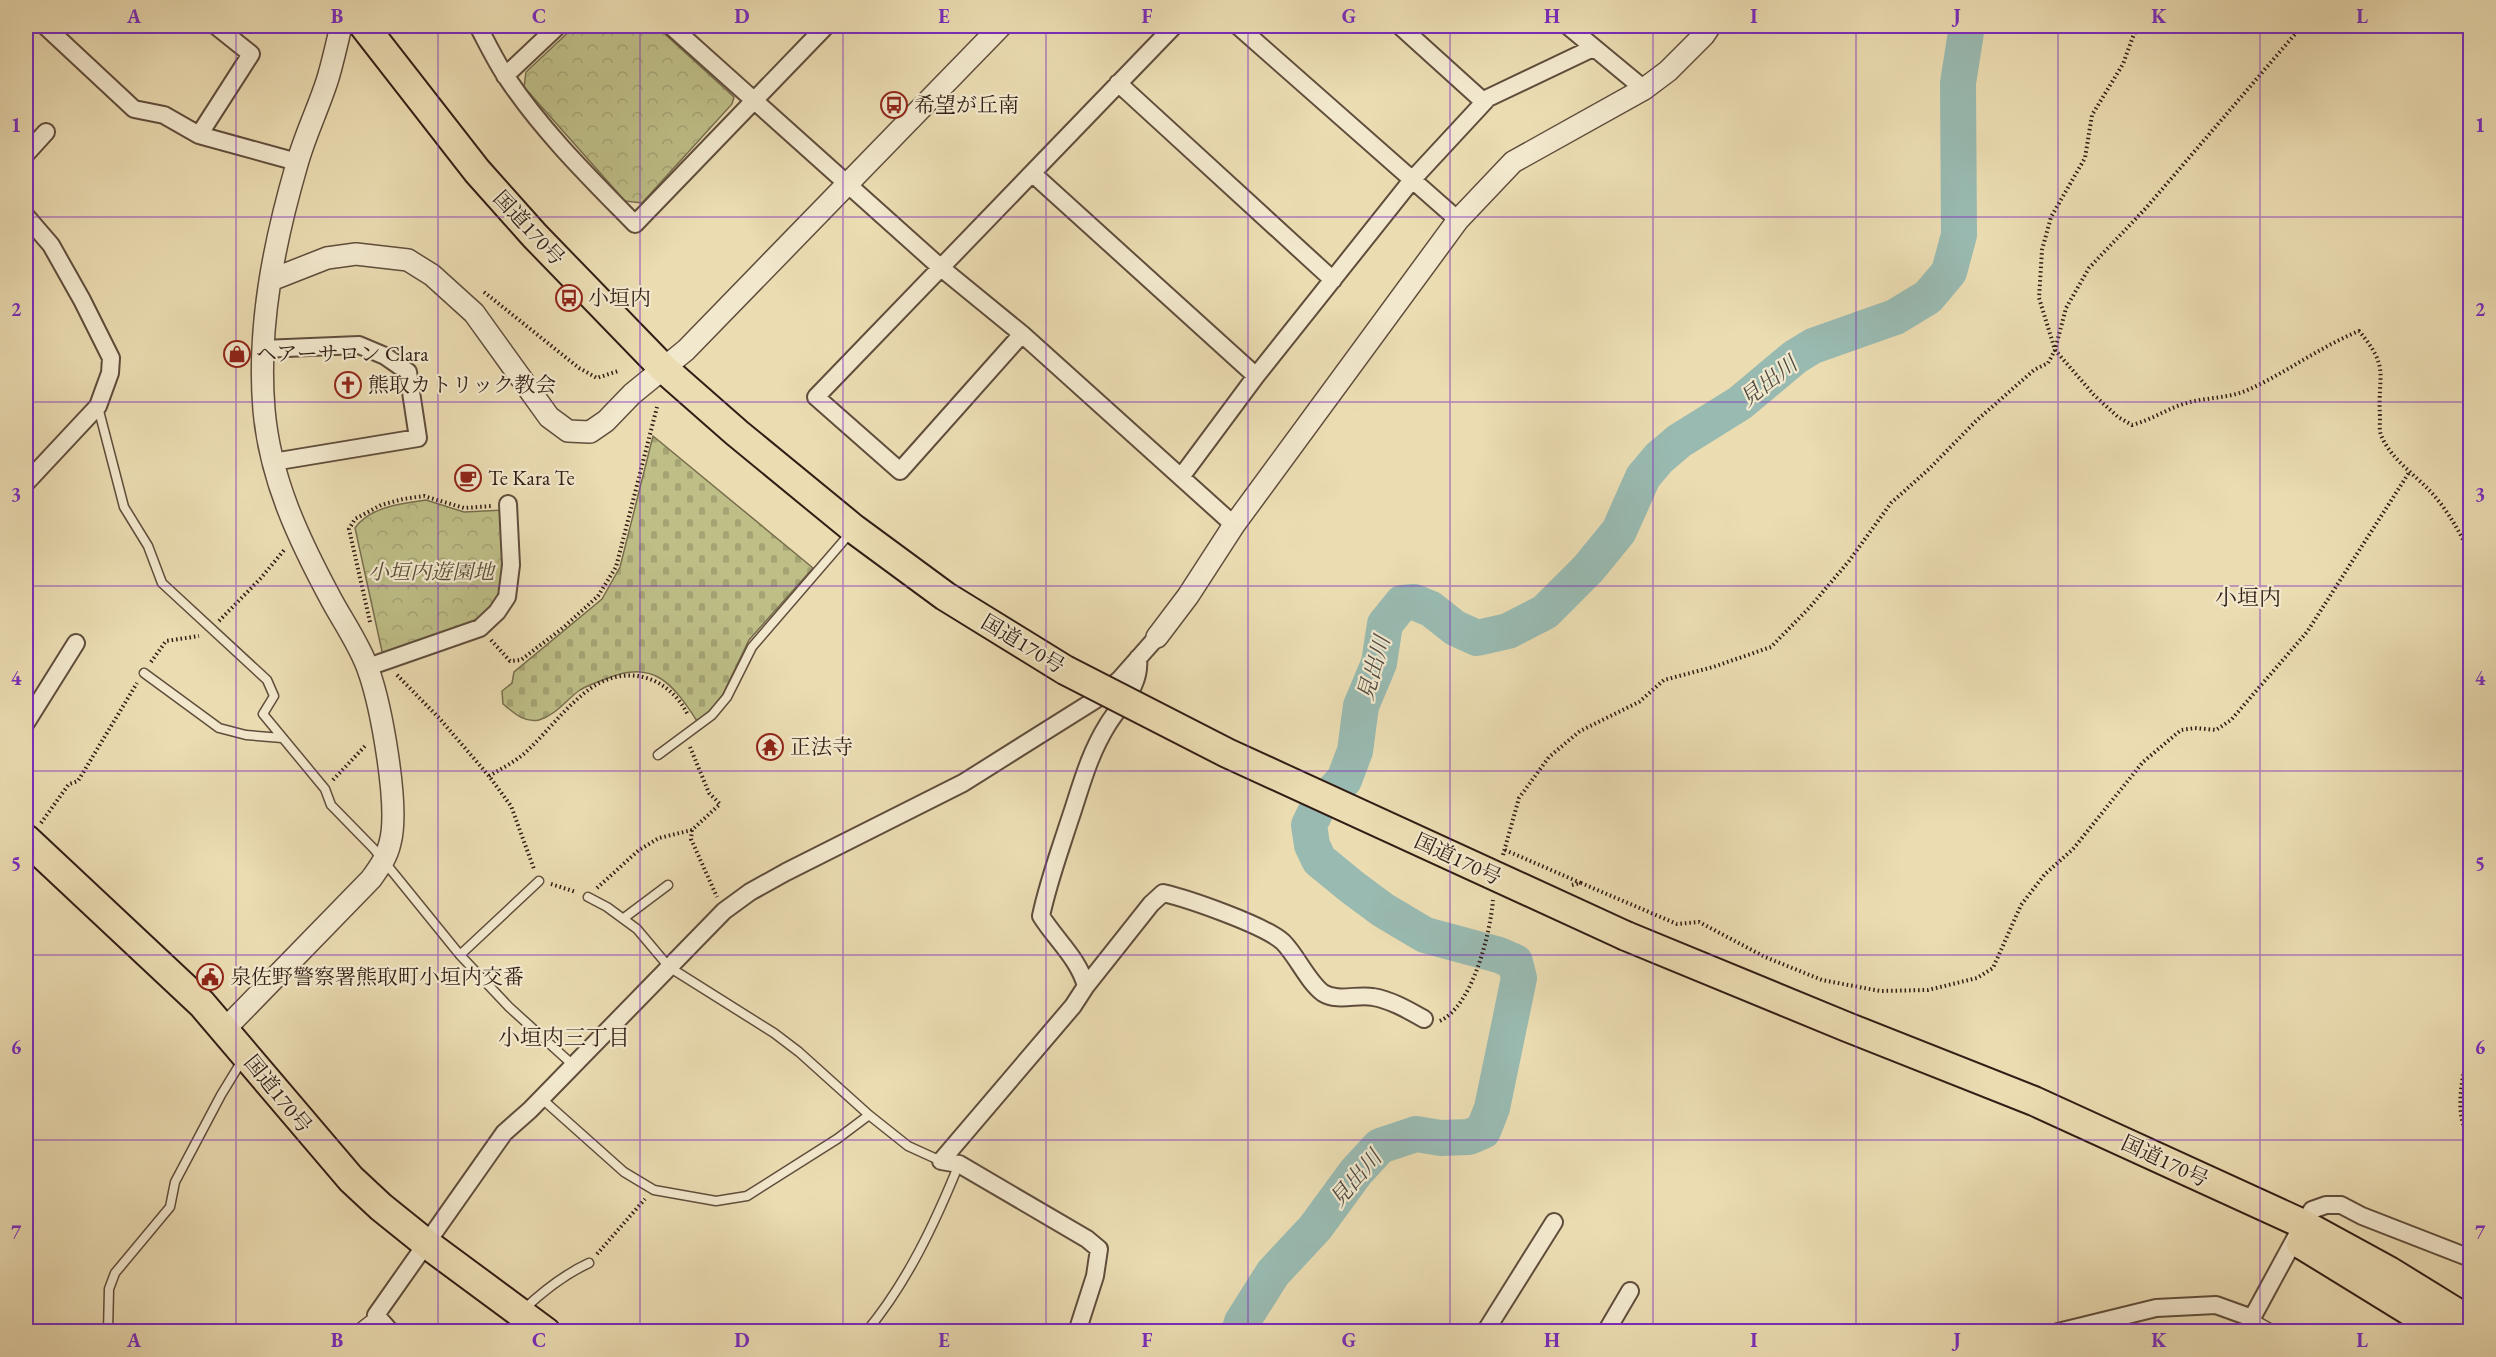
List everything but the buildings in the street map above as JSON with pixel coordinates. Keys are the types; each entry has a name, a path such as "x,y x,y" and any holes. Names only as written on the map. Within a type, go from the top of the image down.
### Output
{"highway":[{"name":"国道170号","path":"364,26 484,180 663,368 737,433 854,529 945,596 1065,670 1227,753 1626,936 2034,1101 2298,1232 2389,1271 2470,1321"},
{"name":"国道170号","path":"26,839 202,1004 351,1179 427,1244 546,1332"},
{"name":"国道170号","path":"2298,1232 2444,1332"}],"street":[{"path":"45,26 134,109 164,114 199,135 297,162"},
{"path":"199,135 251,54 216,26"},
{"path":"225,1029 371,879 383,861 391,842 393,812 375,665 297,534 279,487 264,411 262,349 264,315 282,223 297,162 328,79 341,26"},
{"path":"478,26 505,76 570,157 635,224 826,26"},
{"path":"505,76 558,26"},
{"path":"671,26 940,267 1022,334 1234,525"},
{"path":"271,280 327,258 356,254 382,255 408,260 432,275 474,313 549,417 568,431 590,432 606,421 663,368 686,350 1001,26"},
{"path":"1022,334 900,471 816,397 1174,26"},
{"path":"1238,26 1458,220"},
{"path":"1400,26 1484,102"},
{"path":"1568,26 1644,89"},
{"path":"391,1332 376,1316 504,1133 724,911 750,892 786,872 963,783 1095,700 1119,680 1157,637 1188,596 1234,525 1458,220 1513,162 1644,89 1668,71 1710,26"},
{"path":"1181,477 1256,376 1412,180 1484,102 1488,98 1593,48"},
{"path":"1118,83 1333,280"},
{"path":"26,154 46,132"},
{"path":"1032,173 1256,376"},
{"path":"26,216 51,245 111,358 110,374 98,406 26,483"},
{"path":"262,349 359,345 385,356 408,372 418,438 273,462"},
{"path":"375,665 480,628 507,597 511,565 508,504"},
{"path":"26,723 76,643"},
{"path":"1086,986 1076,962 1041,916 1055,862 1090,754 1118,708 1135,686 1139,670 1138,658"},
{"path":"941,1161 1059,1023 1151,904 1163,893 1196,903 1272,934 1283,943 1324,993 1340,997 1372,997 1402,1007 1424,1019"},
{"path":"941,1161 959,1164 1087,1239 1099,1249 1095,1276 1077,1332"},
{"path":"2058,1332 2156,1308 2216,1305 2252,1318 2312,1210 2326,1205 2341,1205 2362,1216 2470,1258"},
{"path":"1485,1332 1554,1222"},
{"path":"1606,1332 1630,1291"}],"lane":[{"path":"98,406 124,507 148,546 162,583 267,680 274,696 263,714 322,786 331,805 383,861 460,955 509,1007 573,1065"},
{"path":"658,755 712,715 727,697 752,647 854,529"},
{"path":"144,673 219,728 246,735 282,738"},
{"path":"460,955 539,881"},
{"path":"624,918 668,885"},
{"path":"588,897 624,918 637,929 669,967 774,1033 799,1052 869,1115 908,1146 941,1161"},
{"path":"108,1332 109,1289 115,1273 170,1207 176,1182 221,1095 246,1054"},
{"path":"541,1098 624,1172 654,1190 716,1201 747,1196 837,1139 869,1115"},
{"path":"866,1332 887,1307 912,1264 941,1207 959,1164"},
{"path":"519,1313 546,1288 572,1270 589,1263"},
{"path":"354,1332 376,1316"},
{"path":"2252,1318 2277,1332"}],"path":[{"path":"2142,26 2134,34 2123,64 2092,114 2085,158 2051,217 2042,250 2039,298 2055,350 2094,395 2118,417 2132,425 2150,421 2182,405 2233,395 2250,389 2332,342 2359,331 2376,353 2382,372 2379,406 2381,435 2394,455 2432,492 2454,523 2470,553"},
{"path":"1502,860 1519,798 1549,757 1580,731 1639,702 1664,680 1713,667 1771,647 1850,561 1891,503 1930,468 1984,413 2034,370 2048,363 2055,350 2066,308 2089,268 2146,208 2302,26"},
{"path":"481,290 579,368 597,378 618,371"},
{"path":"480,628 510,661 521,660 548,640 598,596 616,567 657,407"},
{"path":"1504,850 1677,924 1699,922 1765,957 1822,980 1880,991 1928,990 1977,978 1993,968 2021,905 2045,874 2073,849 2143,762 2181,730 2195,728 2216,730 2231,720 2307,632 2410,471"},
{"path":"370,626 349,530 355,519 381,505 424,496 464,508 508,504"},
{"path":"375,665 434,712 489,776 511,806 539,881 588,897 612,872 639,850 659,838 692,830 720,804 709,793 686,733"},
{"path":"489,776 526,753 593,687 617,677 641,676 657,680 674,694 694,728"},
{"path":"322,786 331,781 383,728"},
{"path":"692,830 691,839 724,911"},
{"path":"1562,886 1581,883"},
{"path":"1424,1019 1436,1024 1448,1018 1459,1006 1480,963 1494,897"},
{"path":"1493,905 1503,902"},
{"path":"2470,1040 2460,1098 2463,1128 2470,1139"},
{"path":"589,1263 654,1190"},
{"path":"26,1311 36,1332"}],"green space":[{"path":"575,26 656,26 734,97 732,104 642,203 625,201 524,87 526,72"},
{"path":"653,436 813,568 749,640 722,696 706,715 697,721 670,686 649,673 637,672 622,673 580,690 545,718 534,721 524,719 503,704 502,691 512,683 514,672 602,599 620,567"},
{"name":"小垣内遊園地","path":"426,500 464,512 504,510 506,572 501,599 480,622 383,656 355,528 369,515 387,507"}],"waterway":[{"name":"見出川","path":"1239,1332 1242,1322 1273,1273 1315,1228 1356,1172 1380,1146 1416,1134 1441,1138 1469,1137 1483,1131 1492,1108 1519,978 1515,962 1499,955 1425,935 1383,910 1319,860 1312,845 1309,825 1318,807 1344,780 1355,751 1361,706 1379,663 1385,624 1402,603 1414,602 1431,609 1455,628 1477,638 1508,631 1545,612 1588,569 1619,531 1643,477 1659,458 1679,441 1740,403 1795,357 1813,346 1895,317 1928,297 1949,272 1959,235 1958,83 1967,26"}],"place":[{"name":"希望が丘南","path":"894,105"},
{"name":"小垣内","path":"569,298"},
{"name":"ヘアーサロン Clara","path":"237,354"},
{"name":"熊取カトリック教会","path":"348,385"},
{"name":"Te Kara Te","path":"468,478"},
{"name":"正法寺","path":"770,747"},
{"name":"泉佐野警察署熊取町小垣内交番","path":"210,977"}],"district":[{"name":"小垣内","path":"2248,597"},
{"name":"小垣内三丁目","path":"564,1037"}]}
